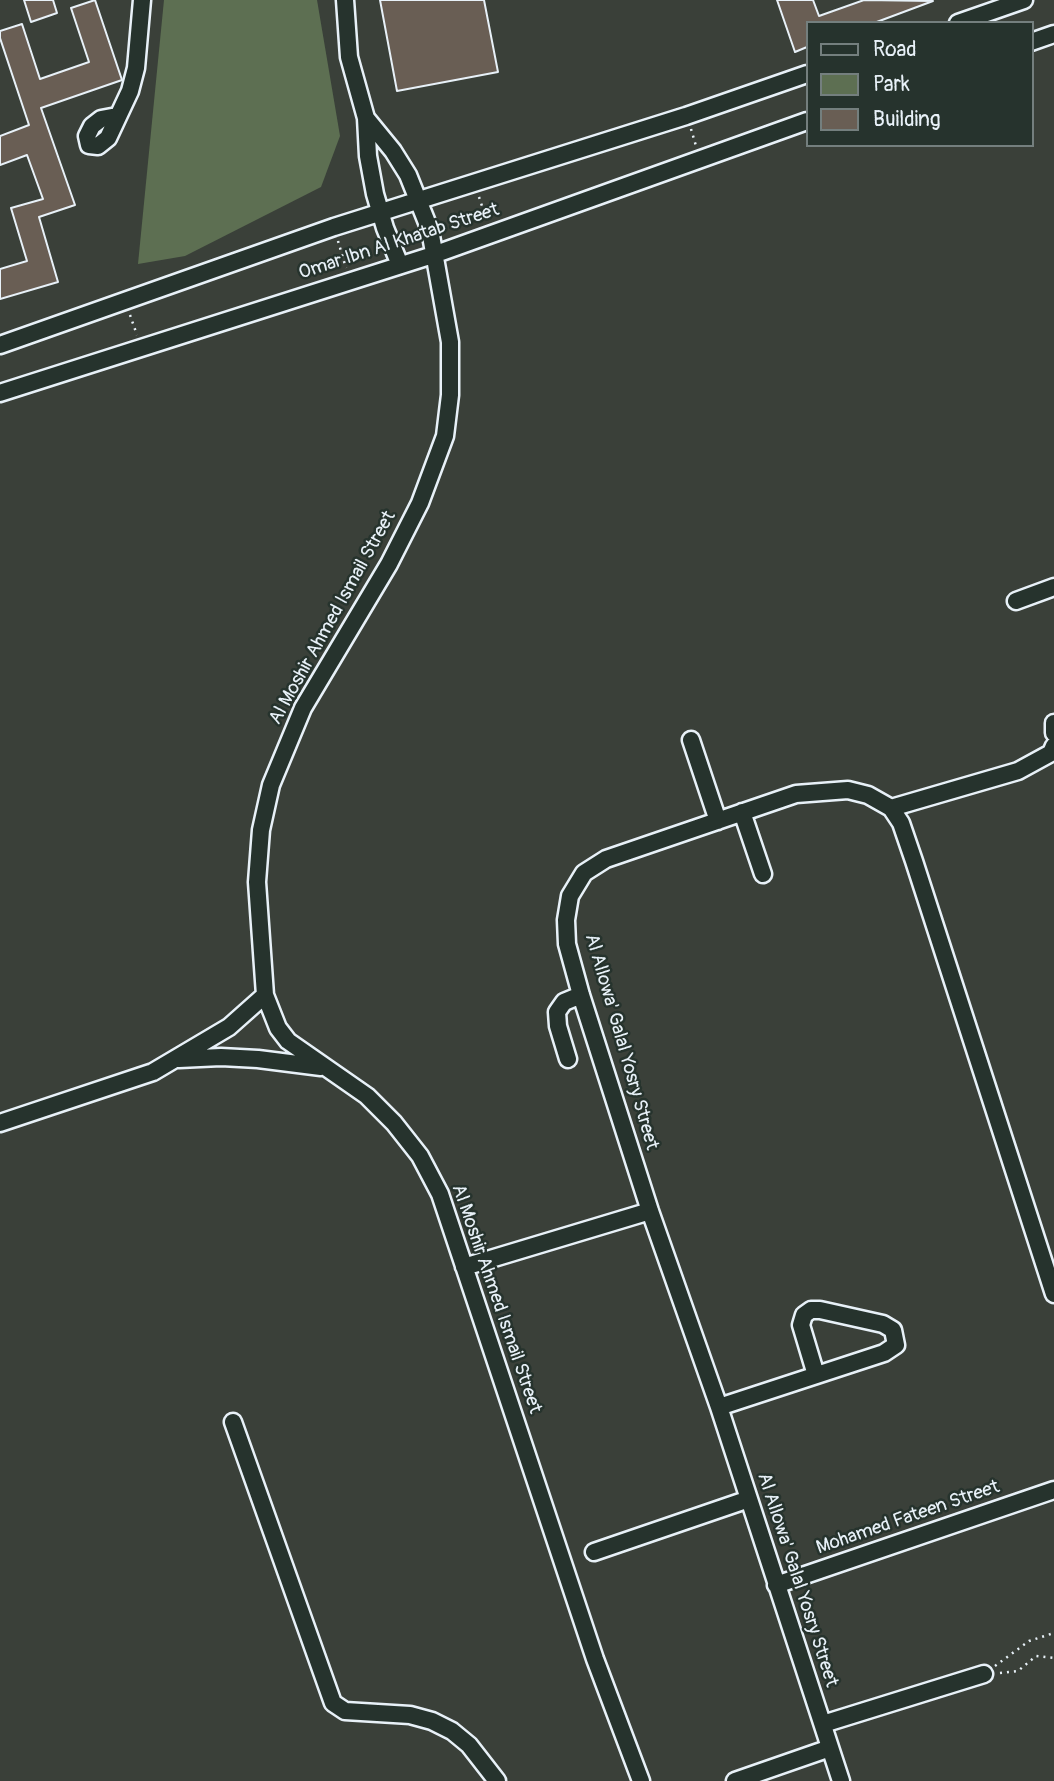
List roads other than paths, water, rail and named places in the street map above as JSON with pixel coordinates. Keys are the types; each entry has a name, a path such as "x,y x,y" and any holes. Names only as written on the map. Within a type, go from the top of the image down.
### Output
{"street":[{"path":"117,117 133,79 142,0"},
{"path":"345,0 349,57 366,118 371,175 380,212 400,265"},
{"path":"964,21 1024,0"},
{"path":"1033,41 1054,34"},
{"name":"Omar Ibn Al Khatab Street","path":"0,345 334,227 806,75"},
{"name":"Al Moshir Ahmed Ismail Street","path":"366,118 393,151 420,200 436,254 450,342 450,395 445,436 420,503 389,564 303,708 271,785 261,830 257,882 265,995 278,1028 288,1041 368,1096 420,1156 440,1194 595,1659 641,1781"},
{"name":"Omar Ibn Al Khatab Street","path":"0,394 436,254 806,121"},
{"path":"1016,601 1054,587"},
{"path":"1054,723 1054,733"},
{"path":"691,740 718,821"},
{"path":"1054,746 1051,753 1018,771 891,808 901,823 914,860 1054,1294"},
{"name":"Al Allowa' Galal Yosry Street","path":"841,1781 719,1407 650,1211 581,995 567,944 566,920 570,896 584,873 606,859 742,812 796,794 848,790 868,795 891,808"},
{"path":"742,812 763,874"},
{"path":"0,1123 139,1077 177,1059 229,1027 265,995"},
{"path":"568,1059 558,1026 557,1012 564,1002 581,995"},
{"path":"177,1059 258,1059 323,1067"},
{"path":"464,1267 650,1211"},
{"path":"719,1407 884,1353 896,1345 893,1330 883,1324 811,1310 804,1315 801,1325 816,1375"},
{"path":"233,1422 333,1703 345,1711 410,1715 432,1721 452,1731 469,1745 497,1781"},
{"name":"Mohamed Fateen Street","path":"776,1586 1054,1490"},
{"path":"594,1552 749,1499"},
{"path":"822,1724 984,1674"},
{"path":"735,1781 830,1748"}]}
